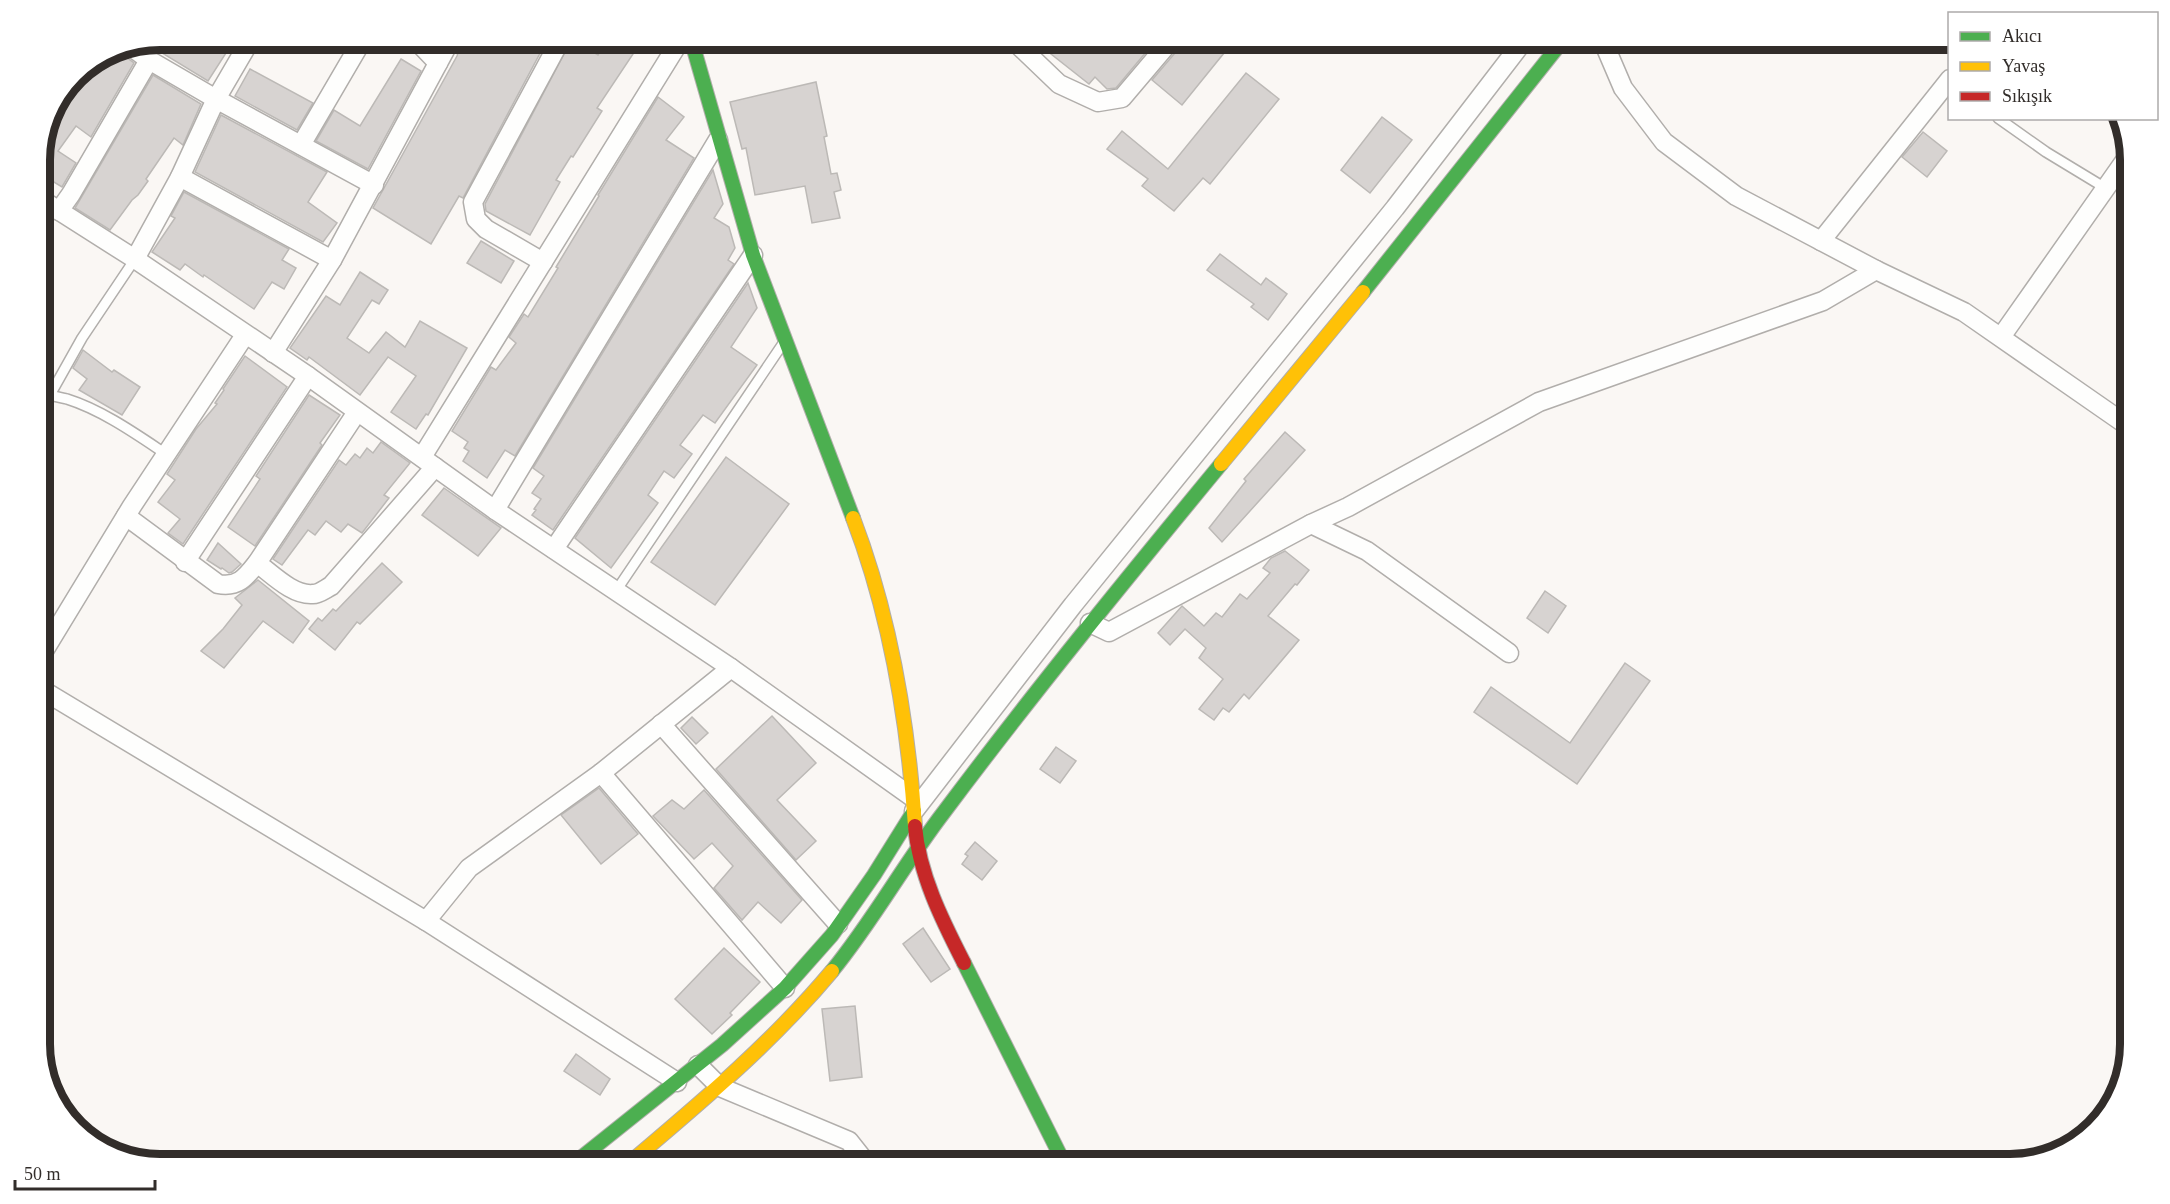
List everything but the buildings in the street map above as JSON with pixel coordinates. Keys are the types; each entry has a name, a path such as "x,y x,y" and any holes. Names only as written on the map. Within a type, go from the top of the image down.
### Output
{"street":[{"path":"135,259 180,177 216,99 245,50"},
{"path":"301,144 357,50"},
{"path":"426,50 438,63"},
{"path":"273,353 332,260 445,50"},
{"path":"543,262 486,229 476,219 473,202 555,50"},
{"path":"257,563 302,593 317,594 339,578 428,462 543,262 674,50"},
{"path":"694,50 753,255 865,550 890,641 911,766 916,847 945,925 1060,1154"},
{"path":"1023,50 1059,84 1098,102 1122,98 1163,50"},
{"path":"586,1154 698,1065 785,988 832,935 874,875 913,804 1395,208 1517,50"},
{"path":"648,1154 720,1087 806,1002 828,976 857,940 916,847 1090,623 1420,222 1555,50"},
{"path":"1607,50 1623,88 1664,142 1736,195 1876,270 1964,312 2120,420"},
{"path":"138,52 216,99 374,185"},
{"path":"59,212 149,60"},
{"path":"1821,241 1948,83"},
{"path":"495,510 718,140"},
{"path":"2001,337 2120,169"},
{"path":"180,177 332,260"},
{"path":"50,206 135,259 308,376 495,510 731,668 913,804"},
{"path":"554,549 753,255"},
{"path":"1090,623 1109,632 1311,524 1348,507 1539,402 1823,301 1876,270"},
{"path":"50,641 126,516 245,334"},
{"path":"185,562 308,376"},
{"path":"126,516 185,562 218,584 225,586 239,583 257,563 357,412"},
{"path":"1311,524 1367,551 1509,653"},
{"path":"426,921 469,868 601,773 731,668"},
{"path":"50,695 426,921 677,1082"},
{"path":"661,724 838,924"},
{"path":"601,773 785,988"},
{"path":"698,1065 720,1087 849,1141 859,1154"}],"lane":[{"path":"2001,120 2046,152 2107,189"},
{"path":"135,259 82,338 50,395 68,400 111,420 166,454"},
{"path":"616,591 785,341"}],"traffic: fast":[{"path":"694,50 753,255 853,518"},
{"path":"1363,292 1555,50"},
{"path":"832,971 929,832 978,768 1081,636 1221,464"},
{"path":"586,1154 722,1045 785,988 832,935 874,875 914,811"},
{"path":"964,963 1060,1154"}],"traffic: slow":[{"path":"1221,464 1363,292"},
{"path":"853,518 877,592 895,669 908,748 915,826"},
{"path":"640,1154 759,1048 809,998 832,971"}],"traffic: jam":[{"path":"915,826 926,879 964,963"}]}
